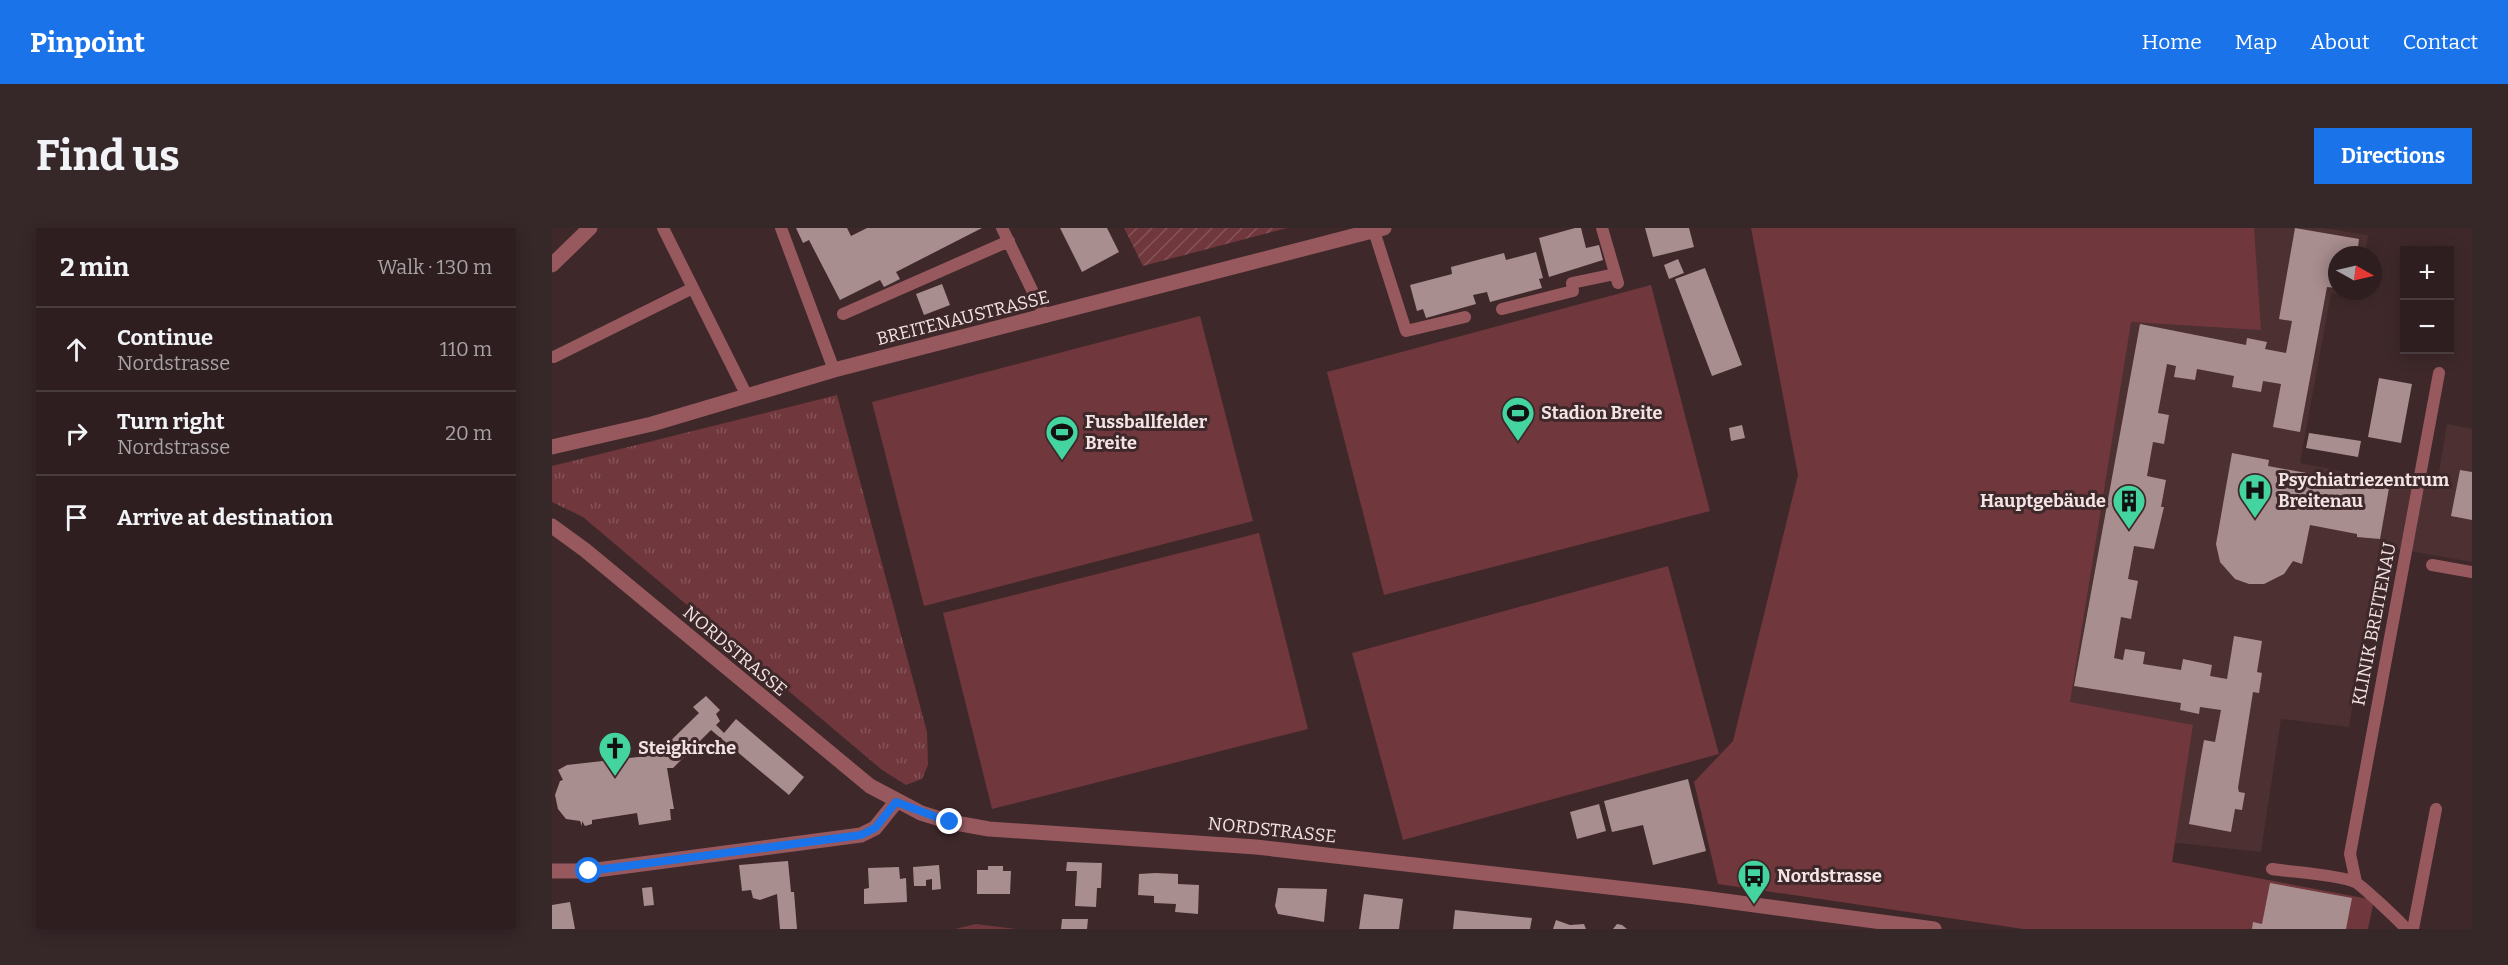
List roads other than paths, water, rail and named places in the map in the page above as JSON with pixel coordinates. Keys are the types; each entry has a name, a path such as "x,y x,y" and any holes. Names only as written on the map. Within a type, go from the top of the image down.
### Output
{"street":[{"path":"552,265 590,228"},
{"name":"BREITENAUSTRASSE","path":"552,447 652,424 834,370 1379,229"},
{"name":"NORDSTRASSE","path":"552,526 585,550 808,738 870,786 896,802 950,822 989,829 1256,847 1688,896 1934,929"},
{"path":"552,871 589,871 861,835 875,828 896,802"}],"lane":[{"path":"663,228 747,396"},
{"path":"781,228 834,370"},
{"path":"1002,228 1045,317"},
{"path":"1502,309 1573,291 1572,283 1616,279 1602,228"},
{"path":"1379,229 1406,331 1465,317"},
{"path":"843,314 1009,241"},
{"path":"554,357 693,288"},
{"name":"KLINIK BREITENAU","path":"2356,882 2350,854 2439,373"},
{"path":"2433,566 2472,572"},
{"path":"2413,929 2436,809"},
{"path":"2272,869 2356,882 2370,897 2396,916 2406,929"}],"place":[{"name":"Stadion Breite","path":"1518,442"},
{"name":"Fussballfelder Breite","path":"1062,461"},
{"name":"Psychiatriezentrum Breitenau","path":"2255,519"},
{"name":"Hauptgebäude","path":"2129,530"},
{"name":"Steigkirche","path":"615,777"},
{"name":"Nordstrasse","path":"1754,905"}]}
